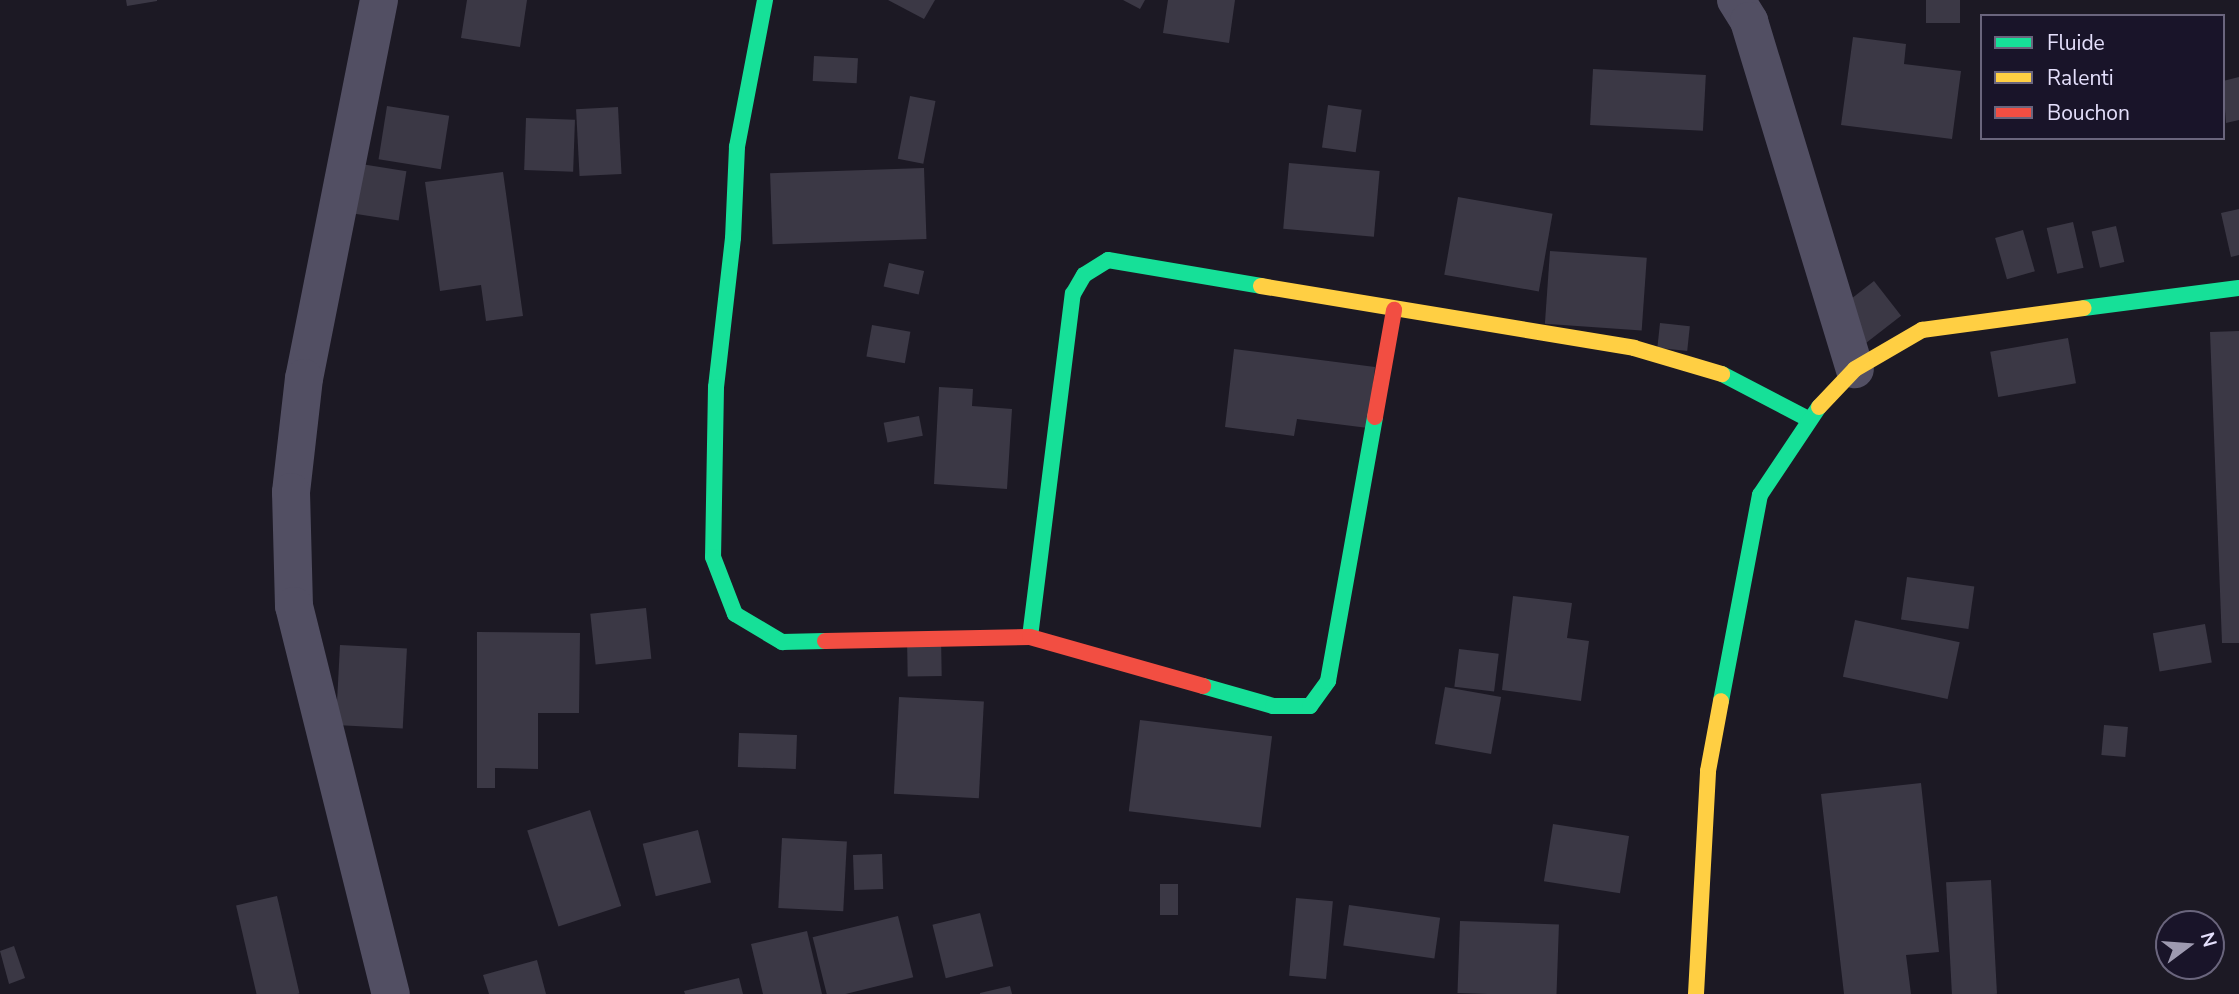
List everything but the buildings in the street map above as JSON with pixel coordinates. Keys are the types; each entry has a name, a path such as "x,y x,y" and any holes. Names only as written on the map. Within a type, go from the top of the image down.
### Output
{"street":[{"path":"379,0 304,378 291,492 294,606 391,994"},
{"path":"765,0 737,147 733,238 716,387 713,557 735,614 782,642 1030,637 1273,706 1310,706 1328,681 1394,310"},
{"path":"1736,0 1749,21 1855,369"},
{"path":"1030,637 1073,294 1084,275 1108,260 1394,310 1634,348 1729,376 1808,419"},
{"path":"1696,994 1708,771 1760,495 1808,419 1855,369 1923,330 2239,288"}],"traffic: fast":[{"path":"765,0 737,147 733,238 716,387 713,557 735,614 782,642 825,641"},
{"path":"1030,637 1073,294 1084,275 1108,260 1261,286"},
{"path":"2084,308 2239,288"},
{"path":"1722,374 1808,419"},
{"path":"1721,701 1760,495 1819,407"},
{"path":"1203,686 1273,706 1310,706 1328,681 1375,417"}],"traffic: slow":[{"path":"1261,286 1634,348 1722,374"},
{"path":"1819,407 1855,369 1922,330 2084,308"},
{"path":"1696,994 1708,771 1721,701"}],"traffic: jam":[{"path":"1375,417 1394,310"},
{"path":"825,641 1030,637 1203,686"}]}
